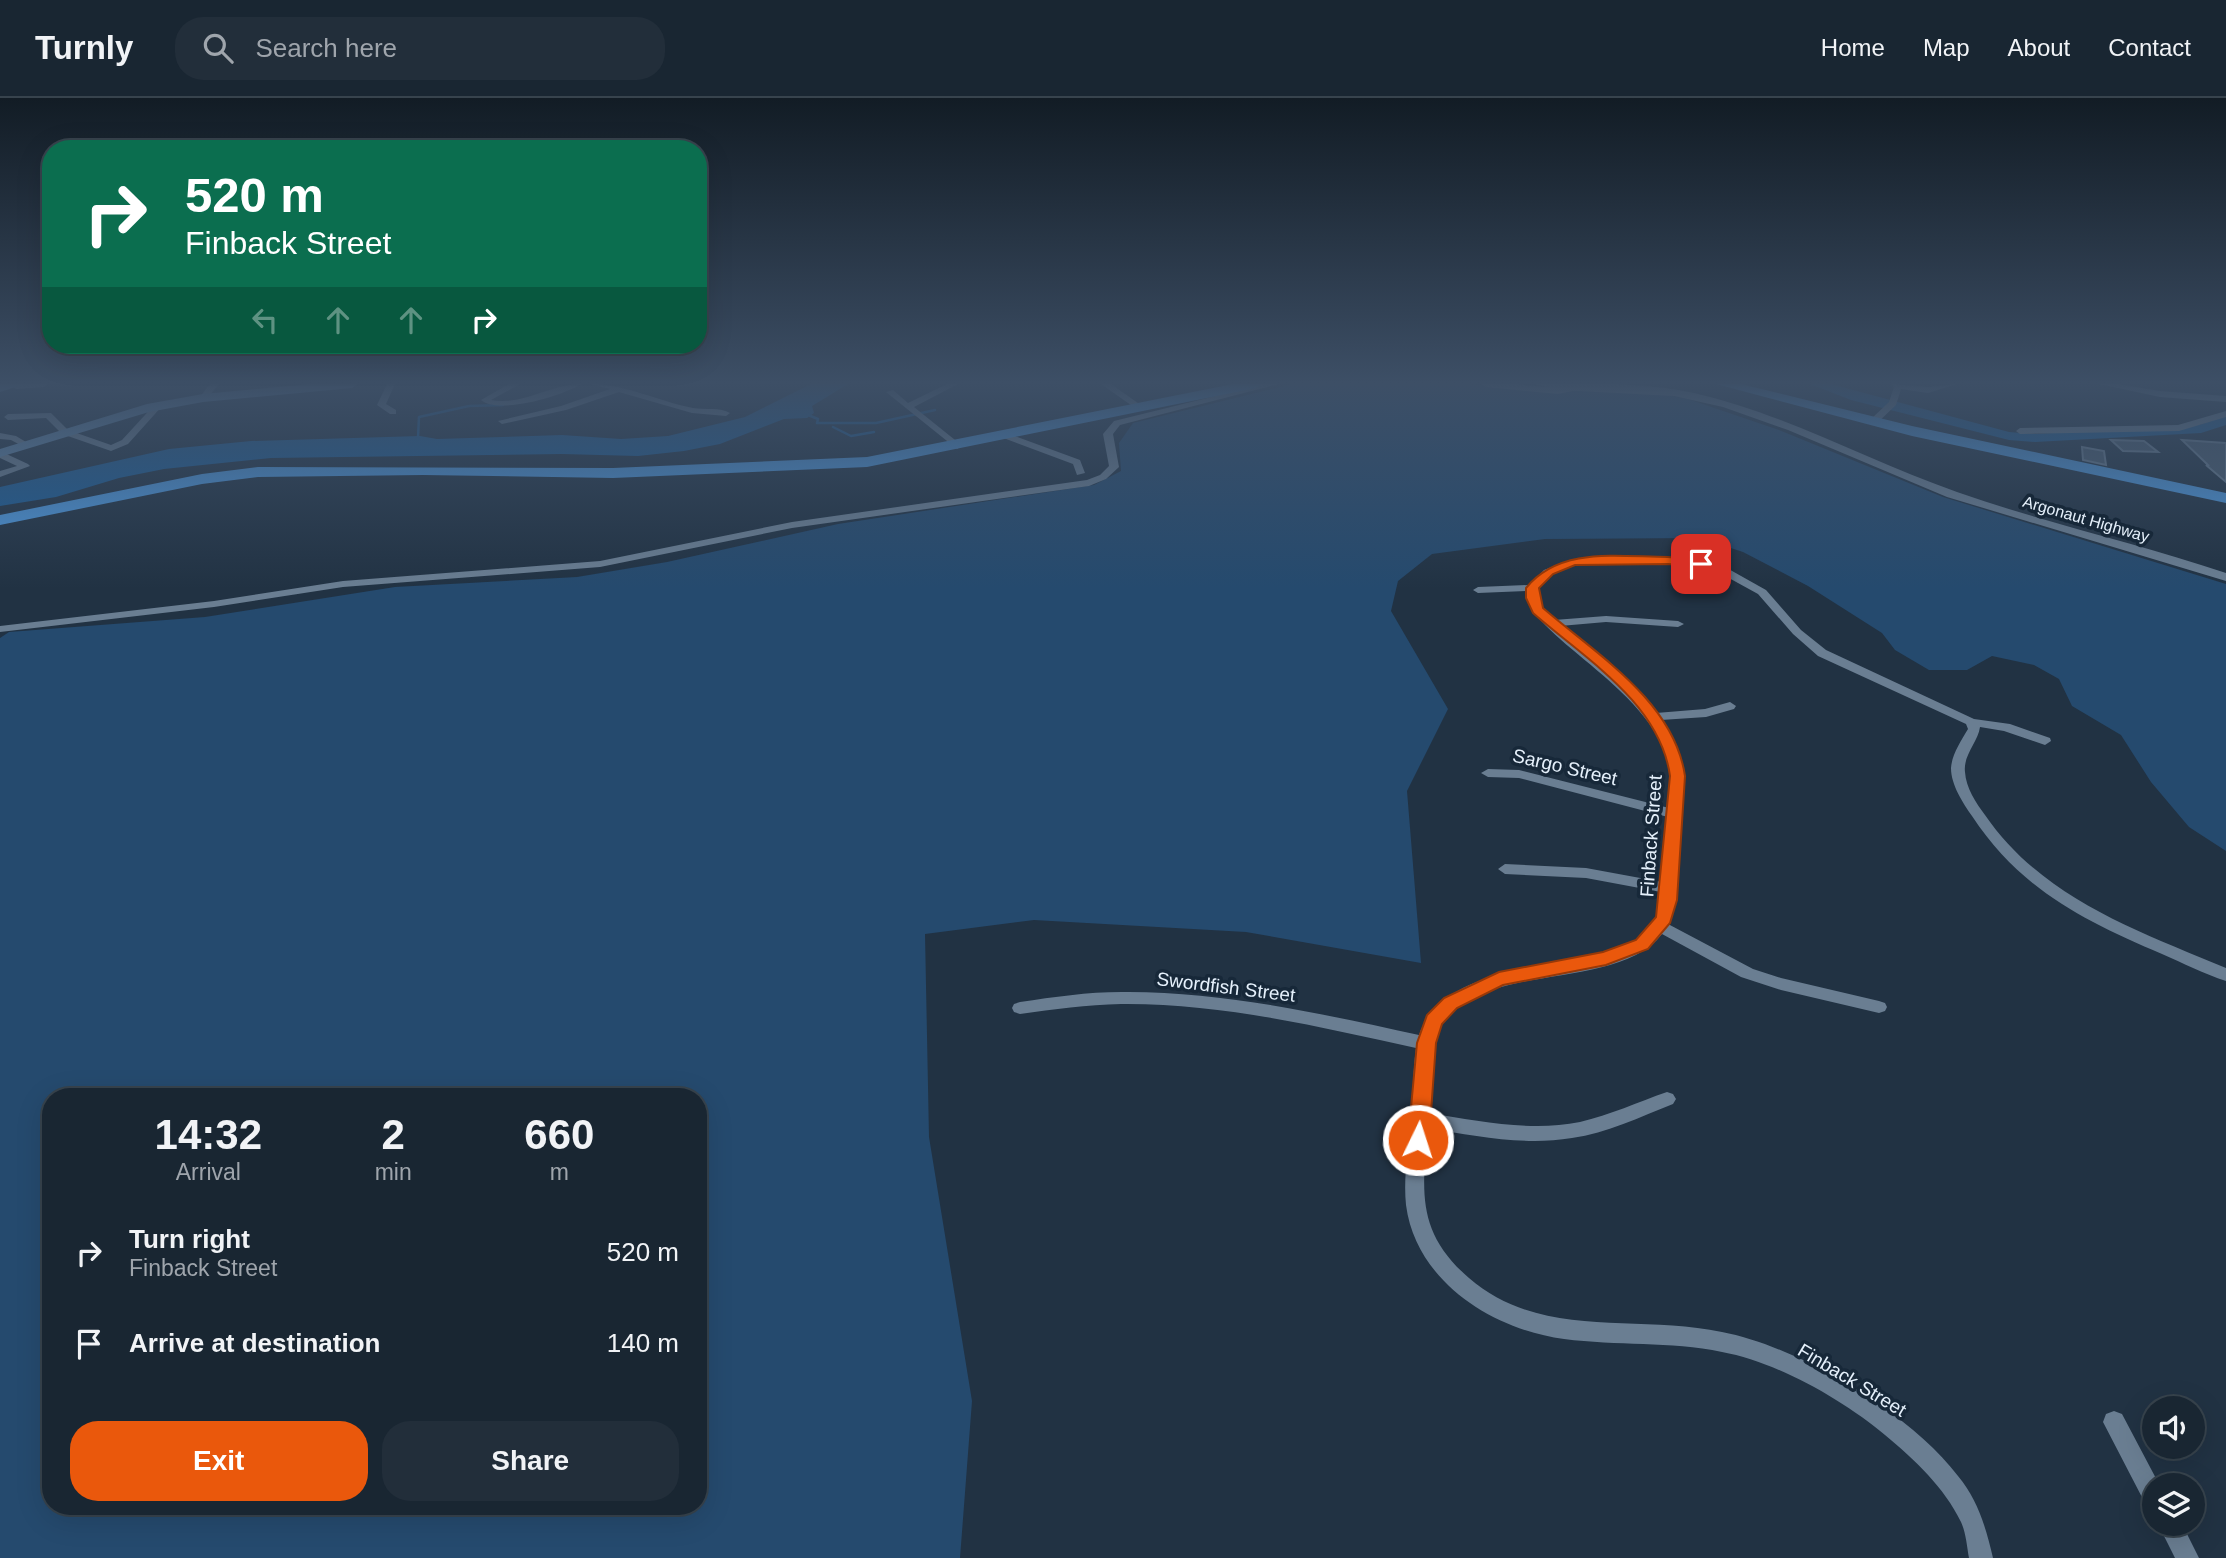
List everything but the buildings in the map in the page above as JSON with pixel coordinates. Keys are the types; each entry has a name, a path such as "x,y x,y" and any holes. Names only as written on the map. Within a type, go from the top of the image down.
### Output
{"highway":[{"path":"0,520 202,479 258,472 423,470 600,473 798,467 879,461 925,452"},
{"path":"2013,452 2226,498"}],"street":[{"path":"1050,452 1077,462 1080,473"},
{"path":"0,629 214,604 385,579 600,564 792,525 1089,483 1103,477 1114,467 1111,452"},
{"name":"Argonaut Highway","path":"1846,452 1977,503 2226,577"},
{"path":"0,454 25,466 0,474"},
{"path":"1478,590 1532,588 1549,572 1573,562 1683,561 1721,569 1762,592 1797,632 1822,653 1971,722 2006,727 2045,741"},
{"name":"Finback Street","path":"1532,588 1532,598 1537,610 1550,624 1637,696 1654,717 1675,757 1678,776 1664,919 1642,944 1622,953 1499,979 1450,1003 1433,1020 1426,1043 1415,1181 1416,1205 1423,1233 1437,1258 1457,1282 1476,1297 1513,1318 1579,1333 1682,1336 1724,1342 1805,1371 1887,1423 1928,1456 1950,1482 1971,1519 1981,1558"},
{"path":"1550,624 1606,619 1678,624"},
{"path":"1654,717 1706,713 1730,706"},
{"path":"1971,722 1974,729 1962,752 1958,768 1960,784 1993,839 2016,864 2083,910 2226,975"},
{"name":"Sargo Street","path":"1488,773 1519,774 1675,814"},
{"path":"1505,869 1586,873 1669,888"},
{"path":"1658,926 1747,973 1781,985 1880,1007"},
{"name":"Swordfish Street","path":"1020,1008 1068,998 1209,1004 1277,1012 1426,1043"},
{"path":"1420,1119 1527,1133 1570,1130 1601,1124 1667,1099"},
{"path":"2114,1422 2142,1474"},
{"path":"2175,1536 2187,1558"}],"shaded area":[{"path":"155,452 674,452 638,456 562,454 271,458 164,469 119,478 56,497 0,506 0,487"},
{"path":"1120,452 1833,452 1943,497 2226,584 2226,851 2189,827 2151,782 2121,735 2072,706 2059,679 2034,665 1992,656 1967,670 1929,670 1895,650 1882,633 1808,586 1743,552 1700,538 1545,539 1432,554 1398,581 1391,611 1448,709 1407,791 1421,963 1246,932 1034,920 925,934 929,1137 972,1401 960,1558 0,1558 0,638 9,632 205,617 395,587 577,577 667,562 838,524 1094,485 1121,471"}],"route":[{"path":"1418,1140 1426,1043 1433,1020 1450,1003 1499,979 1606,958 1642,944 1652,936 1664,919 1668,900 1678,776 1675,757 1666,735 1659,722 1637,696 1550,624 1537,610 1532,598 1532,588 1558,566 1573,562 1683,561 1701,564"}]}
